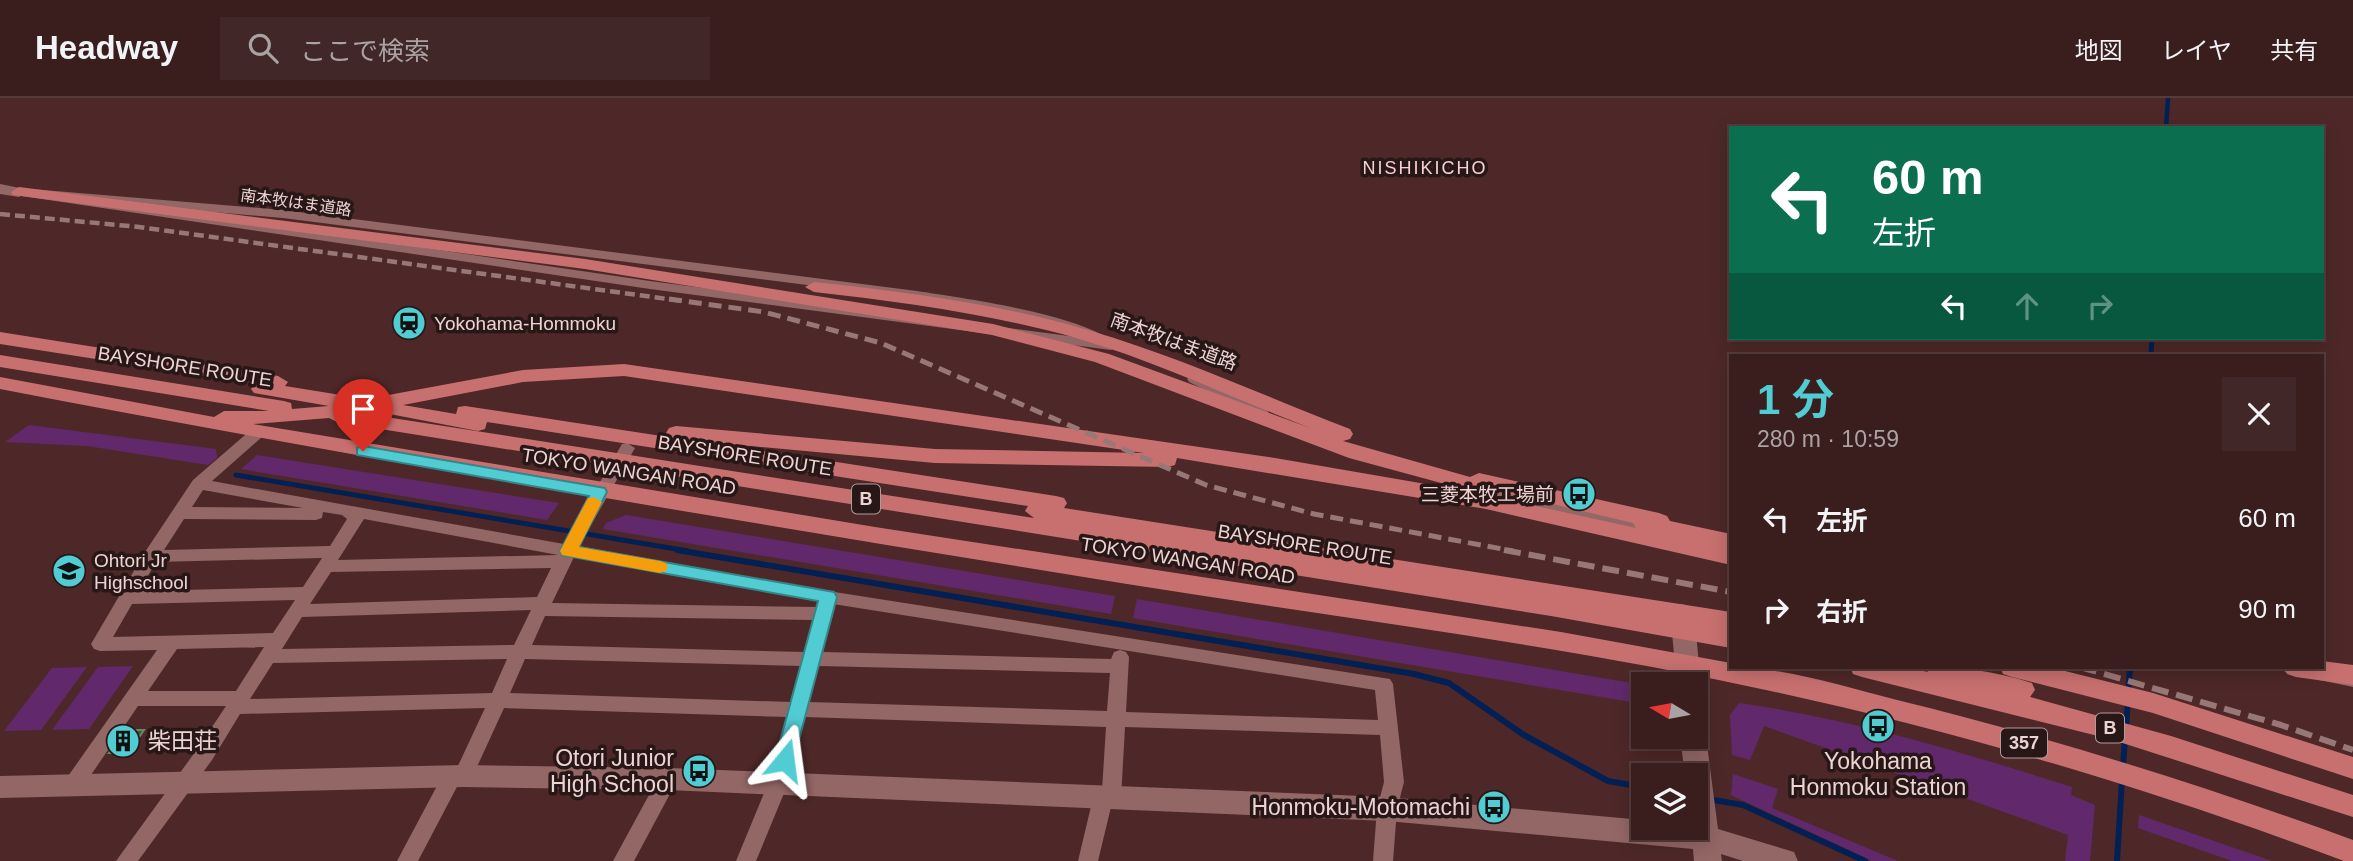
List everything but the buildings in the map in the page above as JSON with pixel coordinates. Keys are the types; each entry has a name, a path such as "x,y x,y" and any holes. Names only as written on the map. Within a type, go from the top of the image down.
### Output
{"highway":[{"name":"南本牧はま道路","path":"19,192 585,264 922,317 1029,338 1114,362 1306,436 1397,466 1492,490 1729,540"},
{"name":"BAYSHORE ROUTE","path":"0,338 576,430 1729,608"},
{"name":"TOKYO WANGAN ROAD","path":"0,347 627,448 1682,611 1729,621"},
{"name":"BAYSHORE ROUTE","path":"0,361 1551,607 1729,639"},
{"path":"0,385 172,412 261,417 338,410 537,372 594,369 646,372 1275,465 1486,502 1729,557"},
{"name":"TOKYO WANGAN ROAD","path":"0,385 599,492 1676,672"},
{"path":"576,430 711,434 957,457 1159,459 1245,465 1453,493 1729,540"},
{"path":"2324,660 2353,666"},
{"path":"2324,666 2353,673"},
{"name":"B","path":"1871,669 2041,709 2134,735 2353,806"},
{"path":"1944,669 2112,718 2353,800"},
{"name":"B","path":"2020,669 2153,704 2353,768"},
{"path":"2313,669 2353,673"},
{"name":"TOKYO WANGAN ROAD","path":"1708,678 1921,715 2165,784 2353,852"}],"street":[{"name":"南本牧はま道路","path":"0,189 19,192"},
{"path":"19,192 650,285 1111,346"},
{"path":"19,192 283,214 917,295 1020,312 1080,328 1111,346 1191,377 1367,459 1406,473 1729,540"},
{"path":"257,433 199,484 151,556 100,644 172,642 272,648 1120,666"},
{"path":"407,861 458,776 499,700 566,556 599,492 627,448"},
{"path":"199,484 826,605 1121,644 1384,684 1394,782 1387,809 1383,861"},
{"path":"178,513 359,514"},
{"path":"125,861 181,782 206,752 359,514"},
{"path":"151,556 329,559 566,556"},
{"path":"127,598 307,593"},
{"path":"296,611 542,606 826,605"},
{"path":"746,861 778,786 801,708 826,605"},
{"path":"1682,611 1688,672"},
{"path":"73,785 172,642"},
{"path":"1087,861 1107,798 1118,719 1121,644"},
{"path":"2302,669 2353,680"},
{"path":"132,699 238,702 499,700 1389,728"},
{"path":"1695,749 1707,849"},
{"path":"5,792 73,785 458,776 668,779 778,786 1387,809 1784,861"},
{"path":"623,861 668,779"}],"shaded area":[{"path":"29,425 216,449 217,458 208,465 87,446 5,442"},
{"path":"257,455 559,503 547,520 241,469"},
{"path":"626,515 1115,596 1111,614 603,529 606,523"},
{"path":"1137,599 1631,683 1631,702 1133,618"},
{"path":"133,666 89,729 52,730 98,667"},
{"path":"87,667 41,730 4,731 52,668"},
{"path":"1739,703 1865,727 2072,787 2071,795 2095,805 2090,861 2065,861 2068,835 1764,726 1750,760 1732,755 1730,715"},
{"path":"1733,774 1778,789 1772,808 1898,861 1872,861 1731,795"},
{"path":"2139,815 2272,861 2232,861 2138,828"}],"waterway":[{"path":"2166,126 2168,98"},
{"path":"2151,354 2152,340"},
{"path":"236,475 688,551"},
{"path":"677,550 1414,674 1449,683 1524,735 1608,781 1631,785"},
{"path":"2126,729 2130,669"},
{"path":"2123,767 2125,738"},
{"path":"2117,861 2122,780"},
{"path":"1708,799 1743,805 1865,861"}],"railway":[{"path":"0,214 139,227 682,301"},
{"path":"669,299 764,312 881,343 1206,485 1314,514 1513,551"},
{"path":"1504,550 1729,592"},
{"path":"2087,669 2281,725 2353,750"}],"slow traffic":[{"path":"594,502 568,551 660,567"}],"place":[{"name":"Yokohama-Hommoku","path":"409,323"},
{"name":"三菱本牧工場前","path":"1579,494"},
{"name":"Ohtori Jr Highschool","path":"69,571"},
{"name":"Yokohama Honmoku Station","path":"1878,726"},
{"name":"柴田荘","path":"123,741"},
{"name":"Otori Junior High School","path":"699,771"},
{"name":"Honmoku-Motomachi","path":"1494,807"}],"district":[{"name":"NISHIKICHO","path":"1425,168"}],"route":[{"path":"363,451 599,492 568,551 828,597 801,708 785,760"}]}
